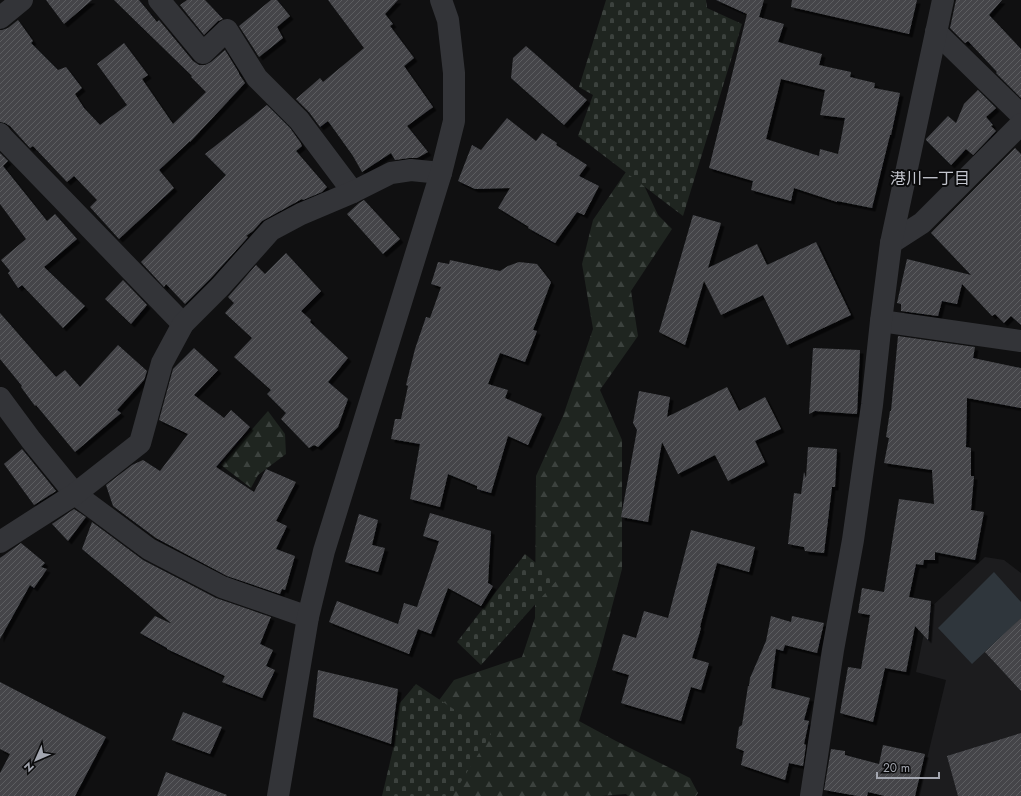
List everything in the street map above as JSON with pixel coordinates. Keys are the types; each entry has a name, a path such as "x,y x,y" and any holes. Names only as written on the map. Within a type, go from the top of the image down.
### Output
{"street":[{"path":"0,18 22,0"},
{"path":"159,0 203,54 227,30 257,78 299,120 353,192"},
{"path":"278,796 308,617 324,551 441,173 454,120 454,73 448,20 441,0"},
{"path":"811,796 833,650 854,532 872,405 891,244 943,0"},
{"path":"936,32 1021,115"},
{"path":"891,244 922,223 1021,124"},
{"path":"0,134 183,324"},
{"path":"0,542 75,494 140,443 162,363 183,324 220,287 272,230 301,214 353,192 391,173 411,170 441,173"},
{"path":"881,321 1021,342"},
{"path":"0,398 31,440 75,494 149,549 222,588 308,617"}],"shaded area":[{"path":"985,557 1004,560 1021,573 1021,796 918,796 946,680 916,672 929,609"},
{"path":"994,572 1021,602 1021,618 972,664 938,628"}],"green space":[{"path":"606,0 706,0 707,8 742,24 683,216 578,136 593,95 579,87"},
{"path":"630,166 642,181 658,215 672,229 631,291 638,336 600,390 622,440 622,569 599,656 579,721 690,778 698,793 696,796 628,796 626,794 601,796 450,796 434,707 454,680 522,657 535,618 536,476 563,416 593,329 582,264 593,220"},
{"path":"268,411 285,434 286,454 258,475 251,488 221,465"},
{"path":"525,554 557,580 481,665 457,642"},
{"path":"416,684 491,734 452,796 382,796 394,745 399,704"}],"building":[{"path":"46,0 92,0 64,24"},
{"path":"114,0 139,0 157,22 159,20 193,61 199,65 205,65 211,62 225,50 245,83 190,142 159,170 174,188 119,239 90,207 97,200 74,176 67,182 33,146 30,148 10,126 0,122 0,30 8,28 18,20 33,41 31,43 58,70 66,67 82,88 75,94 84,108 100,125 127,105 97,64 124,43 148,75 142,79 173,124 206,92 191,77 192,76"},
{"path":"187,0 205,0 223,19 218,21 204,35 180,5"},
{"path":"271,0 277,0 290,16 277,27 283,38 259,57 239,26"},
{"path":"328,0 398,0 385,14 393,24 390,26 414,58 404,66 433,107 407,126 428,152 417,158 395,160 391,153 362,172 353,156 328,121 320,127 309,112 296,99 320,78 323,82 364,48"},
{"path":"716,0 764,0 759,17 784,24 778,42 822,54 819,65 851,72 850,77 875,83 874,88 900,93 872,208 837,202 794,188 791,201 751,190 753,181 709,168 747,14","holes":["781,79 825,90 820,115 845,118 838,154 820,149 819,156 766,139"]},
{"path":"792,0 917,0 909,34 791,7"},
{"path":"956,0 1002,0 989,15 1021,49 1021,98 996,73 997,72 968,41 965,43 950,28"},
{"path":"526,46 587,100 564,125 511,78 513,58"},
{"path":"978,90 996,108 986,117 996,131 973,155 966,149 951,165 926,139 948,116 956,123 964,104"},
{"path":"267,105 290,128 302,146 296,151 327,187 322,192 303,200 302,199 262,221 246,236 248,237 185,304 166,284 164,287 141,262 226,175 205,154"},
{"path":"507,118 536,141 542,133 557,143 556,145 587,165 579,176 599,186 584,215 577,212 555,243 528,228 529,227 498,208 510,188 475,189 458,181 472,145 481,150"},
{"path":"1015,148 1021,154 1021,325 1011,316 1004,323 995,314 992,316 962,284 957,304 942,301 938,316 901,311 901,304 897,303 907,259 971,275 931,233"},
{"path":"0,153 8,161 3,166 47,221 55,214 77,239 44,267 85,306 63,328 22,285 18,288 8,273 10,271 1,260 26,239 0,204"},
{"path":"364,200 400,239 383,254 347,214"},
{"path":"693,215 721,223 708,268 757,244 767,265 816,242 851,315 787,345 763,295 721,315 704,281 685,345 659,332"},
{"path":"286,253 321,291 301,311 311,320 310,322 348,358 328,382 348,399 338,427 318,447 314,445 309,448 281,419 286,413 267,394 271,390 234,357 252,338 225,313 234,303 228,297 256,265 265,274"},
{"path":"450,260 500,271 519,262 537,264 551,282 533,330 537,331 525,362 500,353 488,384 508,390 505,398 542,414 528,445 508,436 491,493 477,489 477,486 448,474 440,507 410,499 420,444 391,439 395,419 401,419 408,386 406,385 415,349 426,317 430,318 441,287 431,284 438,262 449,264"},
{"path":"123,280 147,305 131,324 105,299"},
{"path":"0,313 56,377 65,370 80,387 118,345 147,371 144,380 117,410 121,413 75,452 36,405 35,406 21,387 22,386 0,359"},
{"path":"898,336 975,347 973,358 1021,368 1021,408 967,398 966,447 971,448 971,476 974,476 971,510 984,512 975,560 935,552 935,560 924,560 923,565 916,564 909,597 931,601 928,640 915,626 906,672 885,668 873,722 840,713 848,667 861,669 870,615 858,613 862,588 884,592 899,499 934,504 932,470 884,463 889,438 886,437 891,411"},
{"path":"194,348 218,370 194,395 224,418 231,410 250,427 216,467 254,492 266,469 296,482 276,521 287,526 276,549 295,556 285,590 282,589 280,594 227,576 156,538 113,506 106,485 132,465 143,460 160,471 188,434 159,420 173,369"},
{"path":"813,348 860,350 857,414 815,411 809,414"},
{"path":"727,387 739,411 765,397 781,429 755,441 765,462 728,481 715,455 678,474 662,442 648,522 621,517 637,430 633,423 639,391 670,397 667,417"},
{"path":"808,447 837,449 835,487 832,487 824,553 805,551 804,547 788,544 794,493 801,494 804,472 806,478"},
{"path":"22,449 56,491 34,505 4,464"},
{"path":"74,509 86,517 68,541 52,524"},
{"path":"430,513 491,531 488,583 493,586 481,606 448,588 431,634 418,629 409,654 329,622 337,601 398,624 404,603 417,607 439,541 423,536"},
{"path":"359,514 378,520 372,545 385,548 378,572 345,562"},
{"path":"92,522 143,560 216,598 271,617 260,644 273,650 266,666 275,670 262,698 222,682 225,676 167,649 140,633 155,616 171,623 82,549"},
{"path":"691,530 755,547 749,572 717,563 692,658 709,663 701,690 691,687 681,721 621,703 629,675 612,670 623,634 636,638 644,611 668,618"},
{"path":"21,543 45,563 41,567 47,569 34,588 30,585 0,639 0,558"},
{"path":"771,616 791,622 792,616 824,623 817,653 785,645 783,651 776,649 771,688 810,698 804,720 809,721 804,744 806,745 803,766 789,763 785,780 741,765 744,751 736,748 739,727 742,725 750,678 766,641"},
{"path":"1021,618 1021,691 985,652"},
{"path":"318,670 398,689 391,744 313,717"},
{"path":"0,682 106,737 75,796 0,796 0,773 10,754 0,749"},
{"path":"183,712 222,727 210,754 172,740"},
{"path":"1021,733 1021,796 958,796 947,756"},
{"path":"883,745 925,754 915,796 885,796 868,792 867,796 858,796 824,790 831,749 845,751 845,755 879,764"},
{"path":"166,772 227,795 157,796"}],"district":[{"name":"港川一丁目","path":"930,178"}]}
